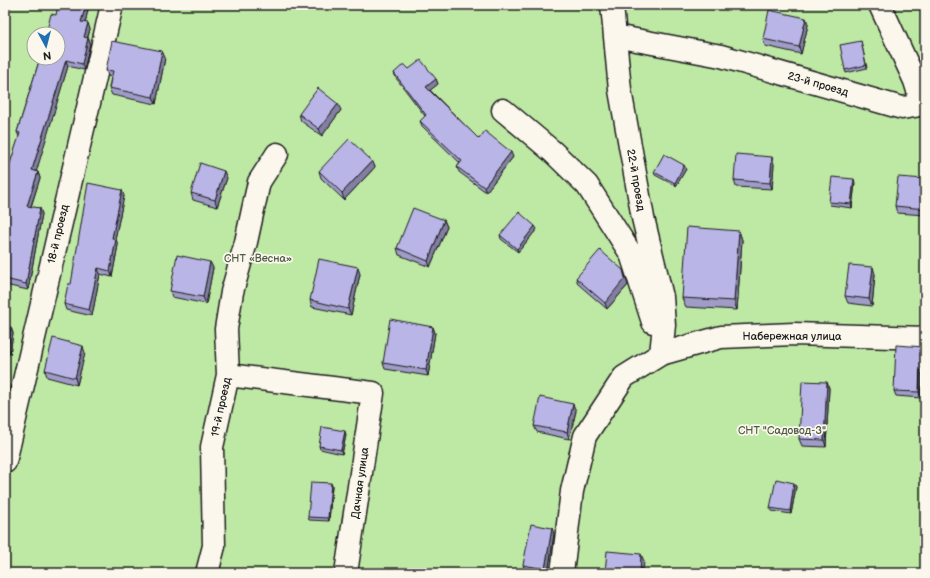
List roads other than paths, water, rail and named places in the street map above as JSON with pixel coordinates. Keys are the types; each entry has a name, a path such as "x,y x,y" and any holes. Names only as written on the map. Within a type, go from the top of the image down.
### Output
{"street":[{"name":"18-й проезд","path":"5,462 112,5"},
{"name":"22-й проезд","path":"612,5 620,90 641,211 662,297 664,325 661,354"},
{"name":"23-й проезд","path":"615,36 721,56 902,108 915,106 919,94 915,81 880,5"},
{"path":"503,110 553,152 587,185 612,222 631,254 648,303 661,354"},
{"name":"19-й проезд","path":"207,573 214,546 212,447 228,375 226,329 232,292 246,242 259,182 277,154"},
{"name":"Набережная улица","path":"562,573 572,491 585,436 624,377 661,354 721,337 794,334 925,338"},
{"name":"Дачная улица","path":"228,375 373,393 346,573"}],"park label":[{"name":"СНТ «Весна»","path":"258,258"},
{"name":"СНТ \"Садовод-3\"","path":"782,430"}]}
